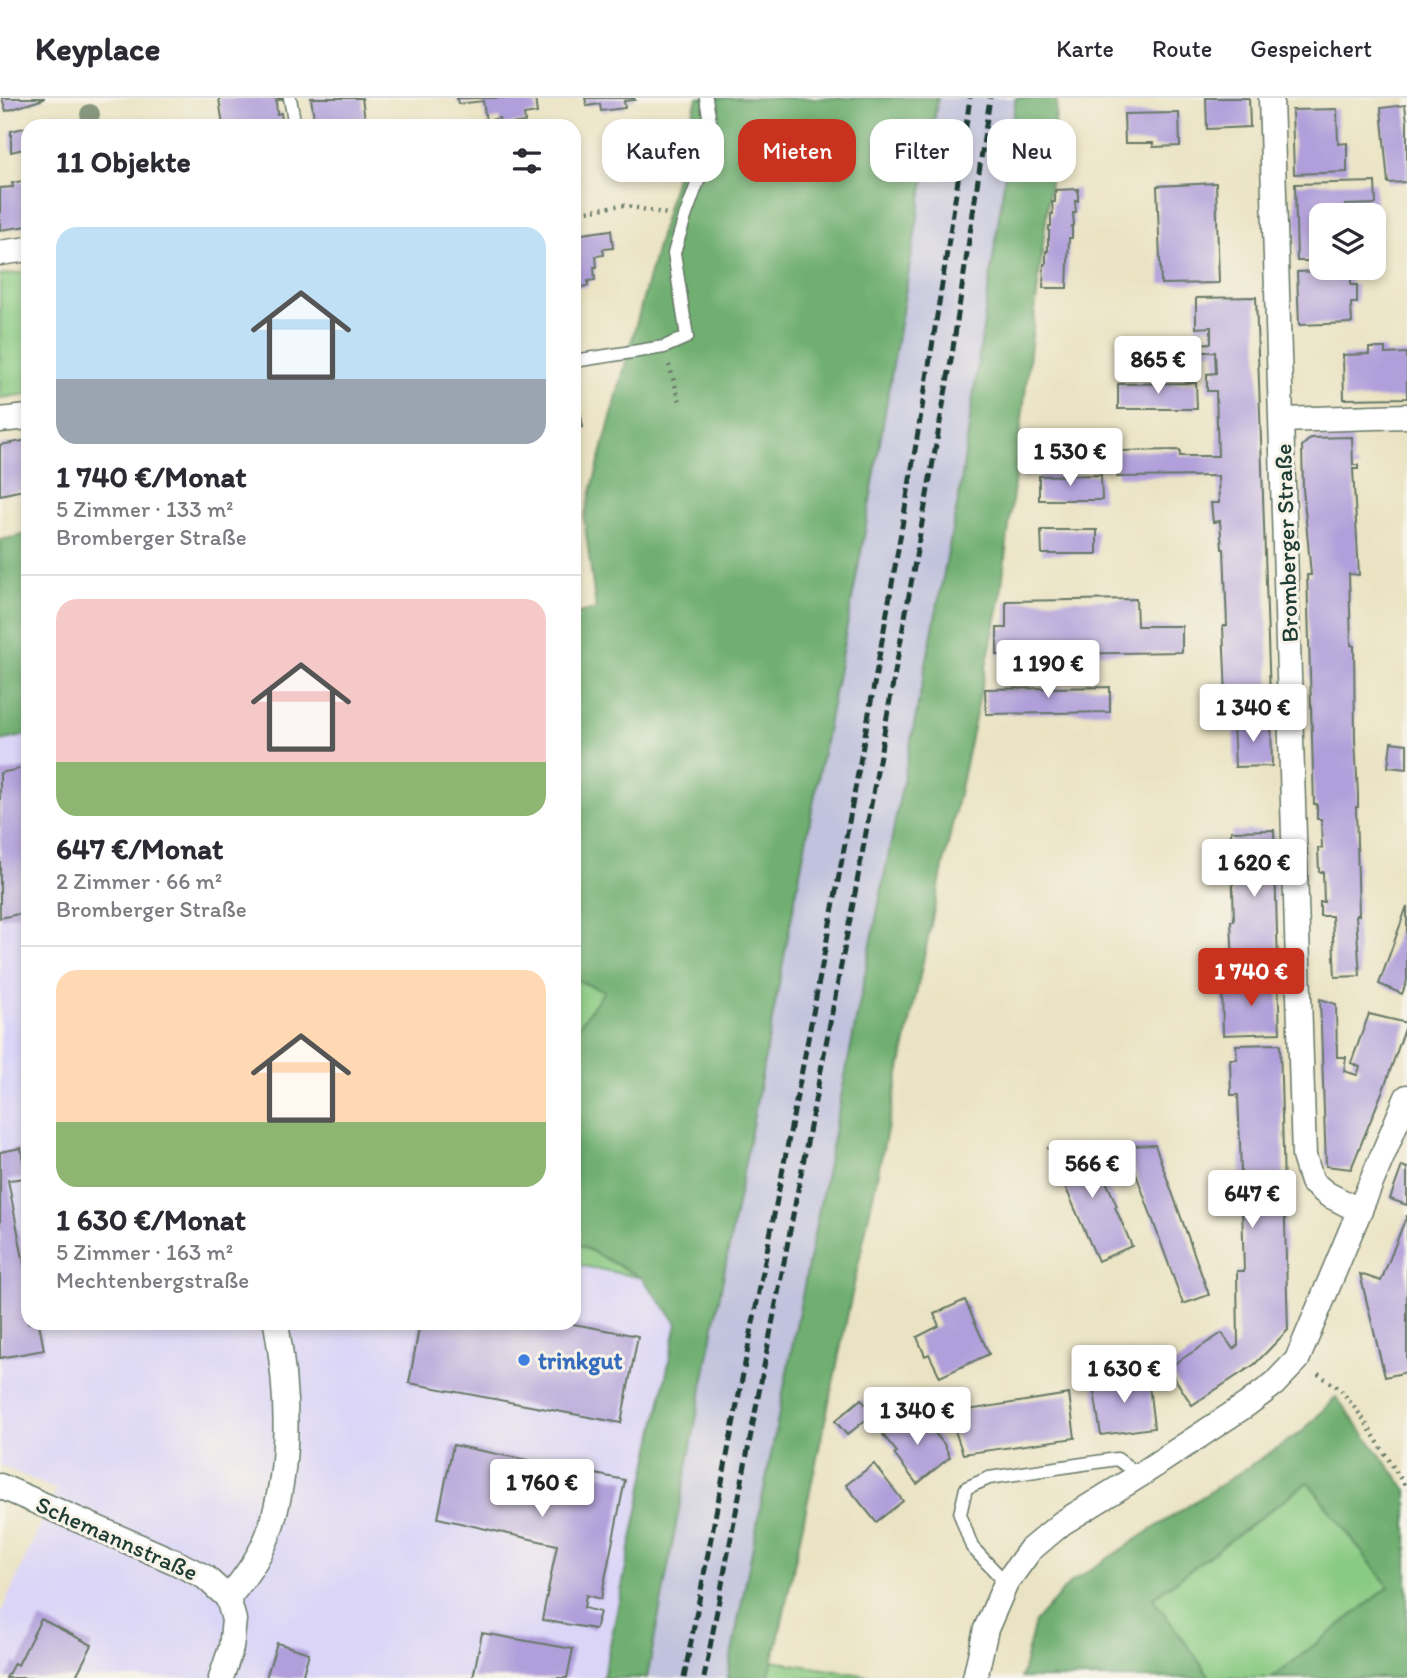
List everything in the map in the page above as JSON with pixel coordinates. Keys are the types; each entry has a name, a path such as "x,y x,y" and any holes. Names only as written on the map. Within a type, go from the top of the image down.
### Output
{"street":[{"name":"Bromberger Straße","path":"1271,98 1304,1156 1312,1182 1327,1194 1360,1211"},
{"path":"0,253 21,250"},
{"path":"1282,419 1407,416"},
{"path":"0,421 21,418"},
{"path":"975,1678 986,1629 1006,1583 1030,1550 1062,1523 1247,1405 1274,1384 1297,1360 1407,1097"},
{"path":"221,1678 231,1648 234,1620 228,1598 250,1570 267,1536 279,1495 286,1398 277,1330"},
{"name":"Schemannstraße","path":"0,1486 173,1561 205,1577 228,1598"}],"lane":[{"path":"290,98 294,119"},
{"path":"581,360 664,347 687,337 674,253 713,140 706,98"},
{"path":"1006,1583 972,1547 960,1514 966,1488 989,1478 1117,1459 1140,1475"}],"path":[{"path":"581,213 622,205 685,217"},
{"path":"664,347 681,405"},
{"path":"1297,1360 1340,1389 1362,1417 1407,1489"}],"shaded area":[{"path":"938,98 1016,98 1013,119 987,119 987,182 1004,182 959,496 727,1678 647,1678 865,531 924,182 973,182 973,119 934,119"},
{"path":"21,736 21,1330 581,1330 581,1265 642,1278 677,1323 603,1678 0,1678 0,1615 56,1490 0,1465 0,741"}],"green space":[{"path":"697,98 938,98 934,119 870,119 870,182 924,182 865,531 647,1678 603,1678 677,1323 642,1278 581,1246 581,1023 604,991 581,982 581,612 596,609 584,518 674,182 724,182 724,119 691,119"},
{"path":"1016,98 1057,98 1055,119 1013,119"},
{"path":"1004,182 1050,182 1000,601 779,1636 768,1678 727,1678 959,496"},
{"path":"21,273 21,395 0,398 0,275"},
{"path":"21,536 21,736 0,741 0,540"},
{"path":"581,982 605,991 581,1024"},
{"path":"581,1246 642,1278 581,1265"},
{"path":"1336,1397 1407,1490 1407,1678 1272,1678 1389,1587 1308,1482 1153,1598 1211,1678 1021,1678 1035,1622 1070,1583 1303,1431"},
{"path":"1308,1482 1389,1587 1272,1678 1211,1678 1152,1598"},
{"path":"772,1661 883,1678 768,1678"}],"building":[{"path":"2,98 44,98 44,99 6,111"},
{"path":"219,98 285,98 276,101 277,114 281,113 282,119 222,119"},
{"path":"311,98 362,98 365,119 314,119"},
{"path":"457,98 535,98 537,113 524,115 525,119 486,119 483,101 458,104"},
{"path":"585,98 635,100 624,101 625,108 601,111 600,104 587,106"},
{"path":"1206,98 1249,98 1250,127 1207,129"},
{"path":"1405,105 1407,182 1388,183 1381,108"},
{"path":"1337,109 1338,144 1347,143 1347,172 1294,174 1292,110"},
{"path":"1179,113 1180,146 1153,147 1153,143 1125,143 1124,114"},
{"path":"21,129 21,150 11,152 11,131"},
{"path":"21,181 21,227 0,230 0,188 13,187 12,183"},
{"path":"1375,182 1376,203 1309,203 1309,261 1297,261 1295,184"},
{"path":"1216,183 1219,283 1161,284 1157,186"},
{"path":"1078,189 1072,238 1069,238 1067,288 1043,288 1055,190"},
{"path":"611,230 613,248 603,249 604,255 596,256 595,280 588,281 588,286 581,287 581,234"},
{"path":"1297,272 1309,272 1309,280 1351,280 1351,285 1357,285 1357,303 1351,303 1352,323 1299,325"},
{"path":"1256,297 1270,696 1226,697 1224,549 1220,521 1213,522 1211,503 1219,503 1218,476 1117,477 1117,451 1180,450 1180,456 1218,456 1216,391 1207,391 1207,374 1216,373 1215,352 1197,352 1197,344 1211,343 1211,327 1196,328 1196,298"},
{"path":"1369,348 1385,348 1385,354 1407,353 1407,398 1344,399 1343,355 1369,354"},
{"path":"1196,383 1197,409 1118,409 1118,384"},
{"path":"1352,437 1353,465 1358,465 1358,469 1353,469 1359,575 1349,574 1351,645 1354,646 1359,915 1356,915 1360,976 1335,977 1332,916 1320,916 1320,902 1324,902 1323,872 1319,872 1318,848 1322,848 1321,819 1317,819 1317,804 1314,804 1307,575 1311,575 1302,446 1311,438"},
{"path":"21,441 21,490 0,495 0,445"},
{"path":"1101,475 1102,500 1039,500 1039,476"},
{"path":"1041,530 1097,530 1097,554 1042,554"},
{"path":"1136,599 1137,626 1182,626 1182,652 997,655 997,628 1006,628 1006,601"},
{"path":"1110,687 1110,712 986,714 985,689"},
{"path":"1271,721 1272,766 1235,767 1233,722"},
{"path":"1391,742 1407,744 1407,769 1388,767"},
{"path":"21,768 21,914 0,918 0,773"},
{"path":"1274,830 1278,965 1233,965 1231,831"},
{"path":"1407,906 1407,981 1402,994 1379,984"},
{"path":"1278,980 1280,1033 1223,1035 1222,982"},
{"path":"1320,999 1336,1004 1337,1057 1346,1057 1344,1071 1357,1075 1360,1067 1351,1063 1369,1014 1407,1023 1351,1169 1326,1166"},
{"path":"1280,1044 1288,1330 1255,1364 1192,1405 1168,1368 1222,1333 1233,1349 1238,1345 1237,1271 1244,1271 1238,1095 1231,1095 1230,1059 1237,1059 1236,1045"},
{"path":"1155,1145 1209,1295 1183,1304 1126,1146"},
{"path":"1091,1147 1132,1246 1098,1261 1048,1148"},
{"path":"21,1148 21,1179 8,1180 21,1248 21,1330 40,1330 44,1350 0,1358 0,1152"},
{"path":"1402,1166 1407,1168 1407,1205 1390,1199"},
{"path":"1407,1215 1407,1372 1385,1377 1360,1274 1381,1281"},
{"path":"965,1300 989,1354 940,1377 929,1354 925,1356 917,1337 939,1326 934,1314"},
{"name":"trinkgut","path":"581,1325 638,1336 621,1423 409,1383 419,1330 581,1330"},
{"path":"1129,1375 1129,1380 1148,1377 1154,1428 1101,1435 1093,1385 1107,1383 1106,1378"},
{"path":"1069,1394 1075,1438 963,1454 949,1413"},
{"path":"861,1399 873,1414 847,1435 835,1421"},
{"path":"912,1412 926,1429 929,1426 944,1444 950,1457 917,1484 883,1435"},
{"path":"453,1445 625,1480 601,1599 586,1595 584,1608 600,1612 595,1629 542,1620 557,1545 438,1518"},
{"path":"874,1464 903,1501 876,1522 846,1485"},
{"path":"41,1619 92,1645 75,1678 6,1678 14,1663 18,1665"},
{"path":"482,1633 573,1649 567,1678 473,1678"},
{"path":"277,1643 309,1653 302,1678 266,1678"}],"railway":[{"path":"684,1678 873,692 940,296 970,98"},
{"path":"704,1678 855,893 924,512 952,355 990,98"}],"place":[{"name":"trinkgut","path":"524,1360"}]}
